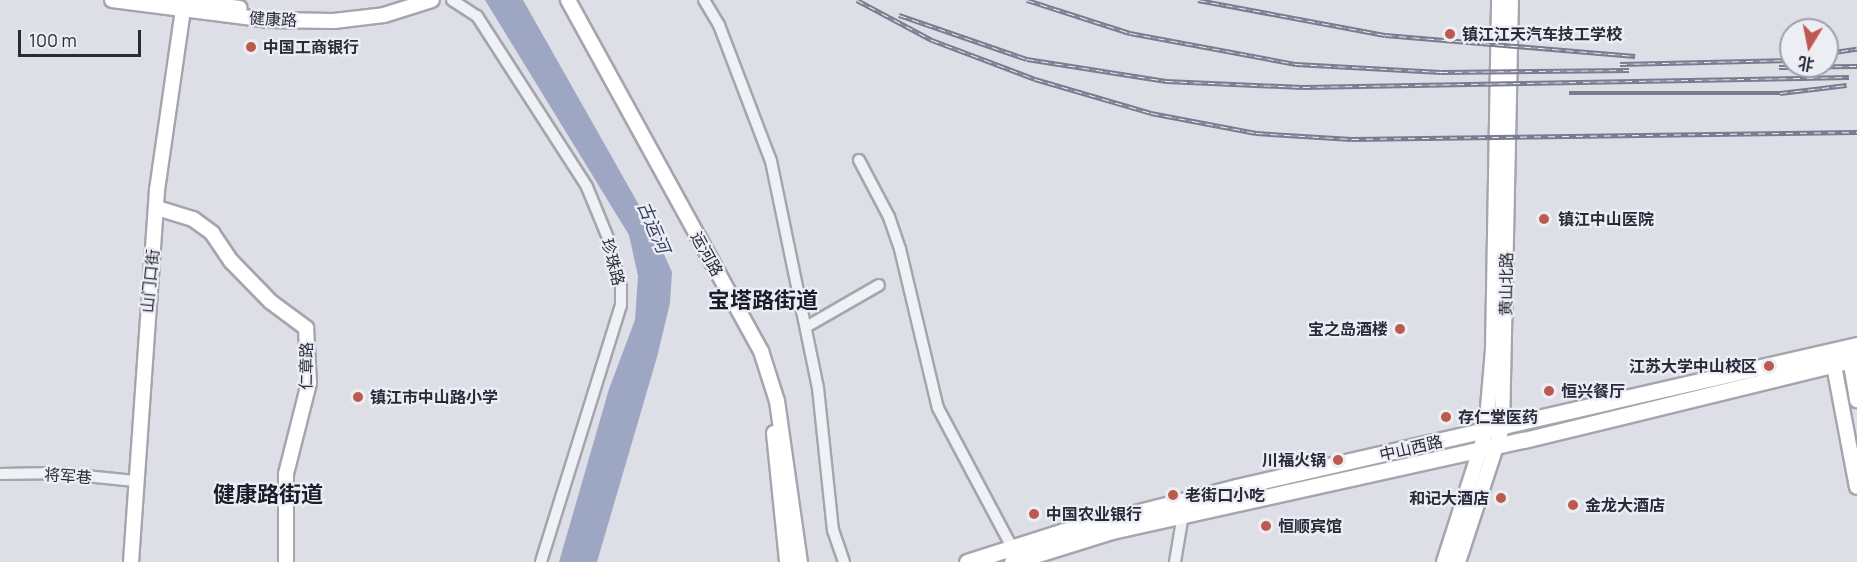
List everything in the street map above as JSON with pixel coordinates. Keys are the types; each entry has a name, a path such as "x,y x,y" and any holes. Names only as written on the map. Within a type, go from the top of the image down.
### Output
{"main road":[{"name":"健康路","path":"112,0 335,13 408,0"},
{"name":"健康路","path":"180,4 269,20 334,21 384,15 432,0"},
{"name":"运河路","path":"559,0 752,350 772,415 787,562"},
{"name":"运河路","path":"568,0 761,351 777,401 800,562"},
{"name":"黄山北路","path":"1444,562 1486,432 1493,349 1499,0"},
{"name":"黄山北路","path":"1458,562 1502,428 1511,0"},
{"name":"山门口街","path":"132,562 135,481 157,208 180,4"},
{"name":"仁章路","path":"157,208 193,219 212,233 231,261 306,328 309,383 286,474 286,562"},
{"name":"中山西路","path":"967,562 1012,555 1184,508 1502,428 1853,353"},
{"path":"1853,353 1857,400"},
{"name":"中山西路","path":"1184,508 1481,449 1833,357"},
{"path":"1833,357 1857,487"}],"street":[{"name":"珍珠路","path":"452,0 477,16 587,187 608,238 621,287 621,305 541,562"},
{"path":"704,0 719,25 771,161 818,388 833,530 844,562"},
{"path":"860,160 889,217 900,249 938,408 1012,555"},
{"path":"806,327 879,285"},
{"name":"将军巷","path":"0,474 57,473 135,481"},
{"path":"1175,562 1184,508"}],"water":[{"path":"485,0 523,0 652,228 672,272 670,303 657,357 597,562 559,562 609,389 635,320 638,276 629,235"}],"railway":[{"path":"857,0 932,40 1035,79 1151,113 1256,133 1352,139 1857,132"},
{"path":"1027,0 1130,33 1296,64 1441,72 1629,70"},
{"path":"1198,0 1385,35 1635,56"},
{"path":"899,15 1027,59 1166,81 1303,87 1849,77"},
{"path":"1839,51 1857,49"},
{"path":"1620,64 1779,60"},
{"path":"1839,66 1857,66"},
{"path":"1569,93 1780,93 1847,85"}],"place":[{"name":"镇江江天汽车技工学校","path":"1450,34"},
{"name":"中国工商银行","path":"251,47"},
{"name":"镇江中山医院","path":"1544,219"},
{"name":"宝之岛酒楼","path":"1400,329"},
{"name":"江苏大学中山校区","path":"1769,366"},
{"name":"恒兴餐厅","path":"1549,391"},
{"name":"镇江市中山路小学","path":"358,397"},
{"name":"存仁堂医药","path":"1446,417"},
{"name":"川福火锅","path":"1338,460"},
{"name":"老街口小吃","path":"1173,495"},
{"name":"和记大酒店","path":"1501,498"},
{"name":"金龙大酒店","path":"1573,505"},
{"name":"中国农业银行","path":"1034,514"},
{"name":"恒顺宾馆","path":"1266,526"}],"district":[{"name":"宝塔路街道","path":"763,301"},
{"name":"健康路街道","path":"268,495"}],"water label":[{"name":"古运河","path":"654,227"}]}
